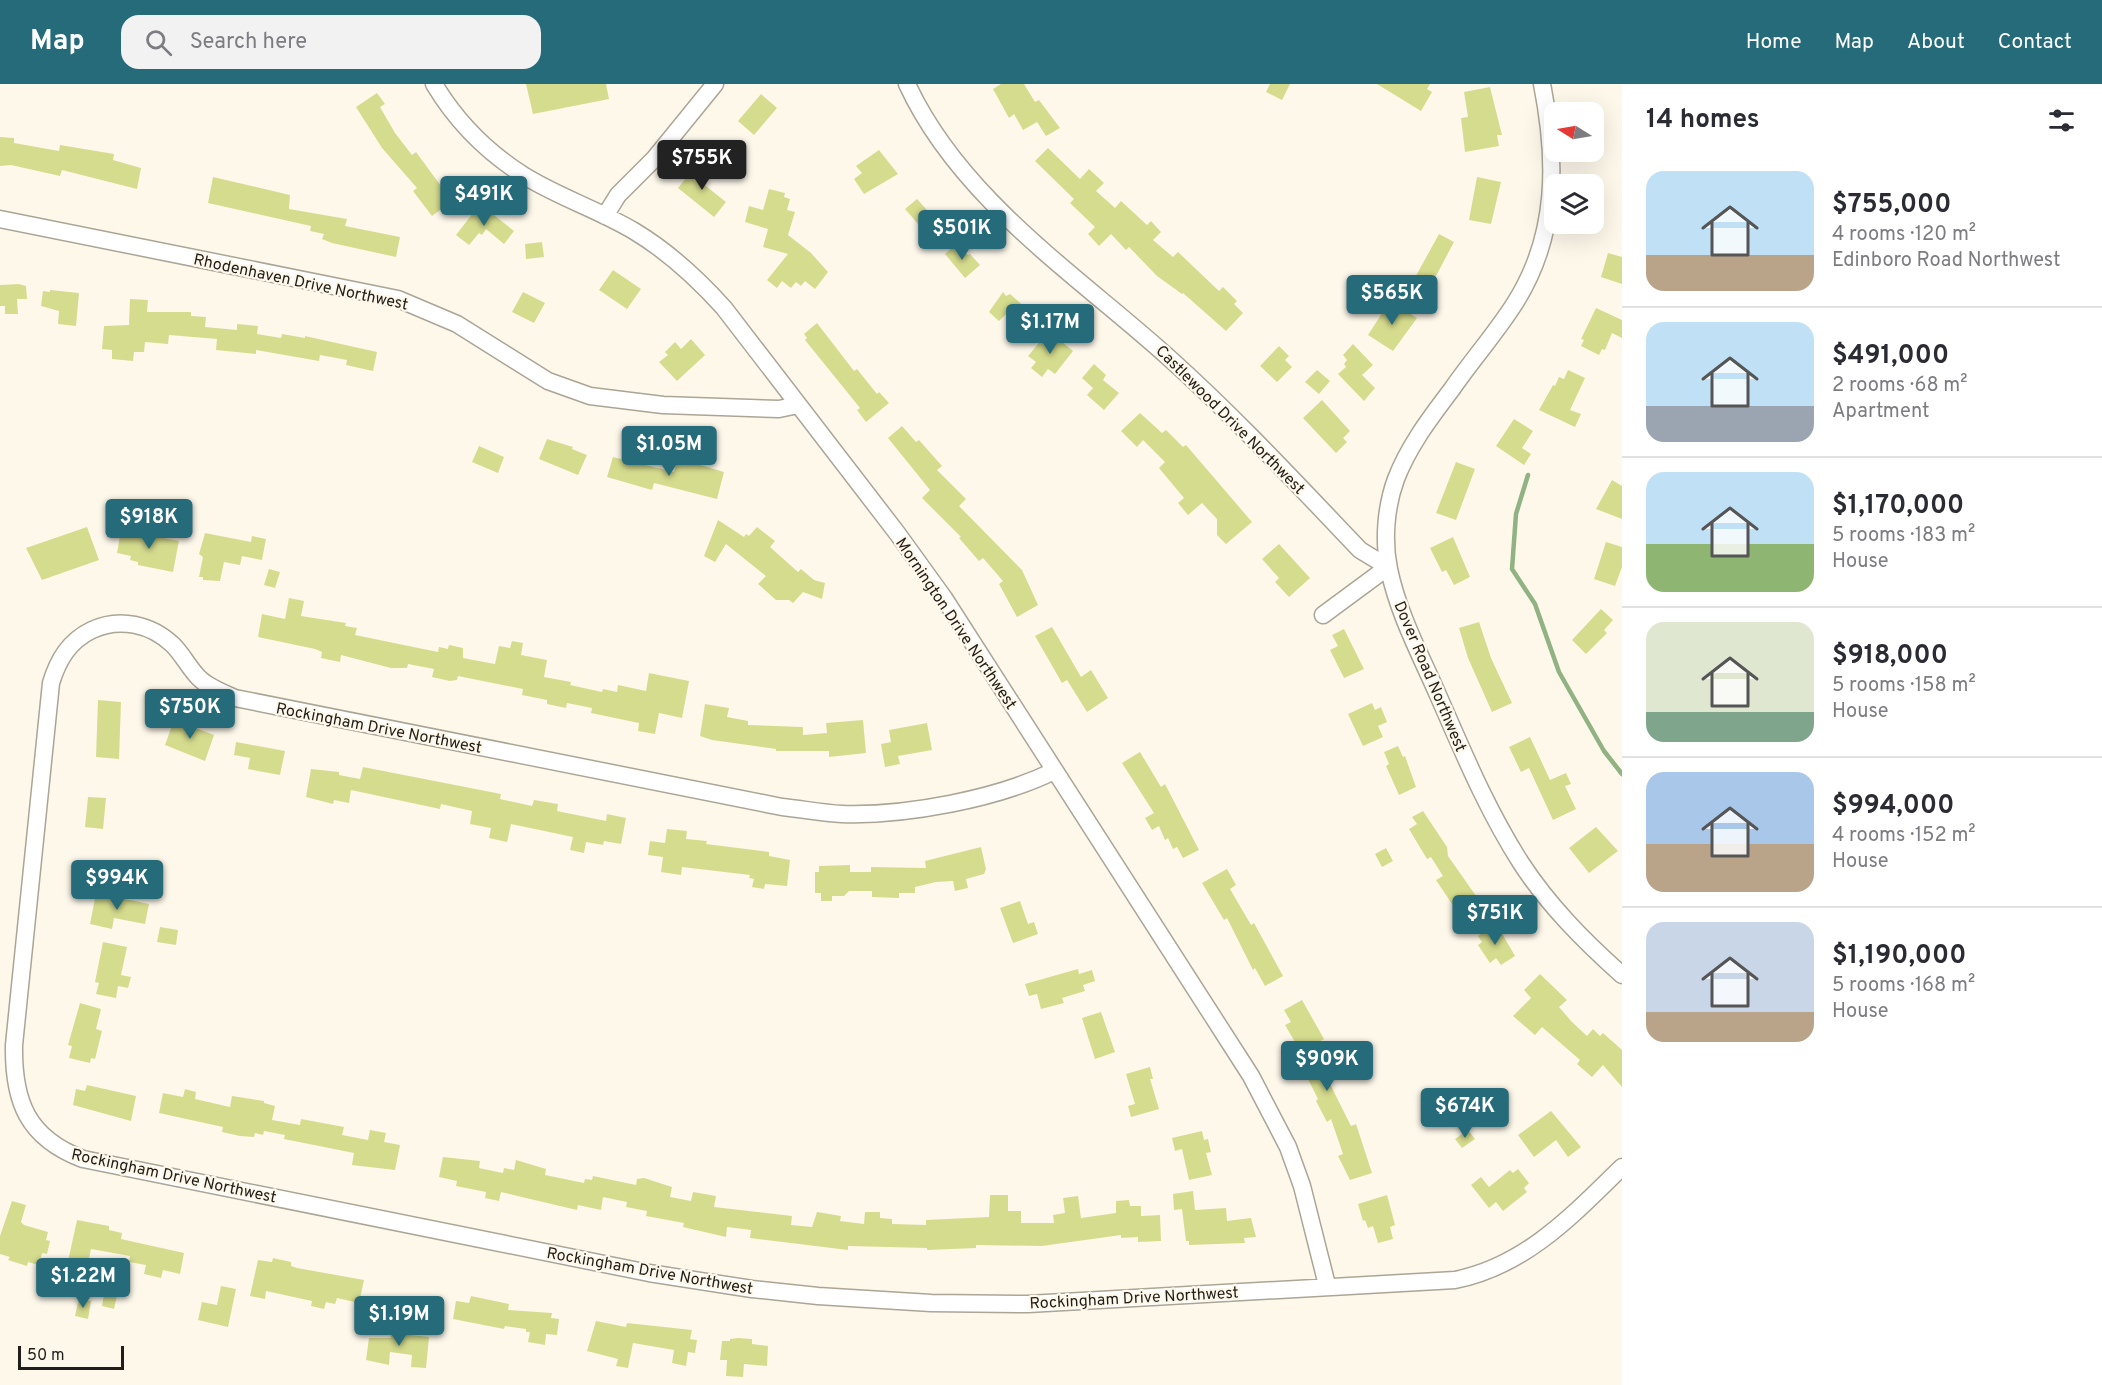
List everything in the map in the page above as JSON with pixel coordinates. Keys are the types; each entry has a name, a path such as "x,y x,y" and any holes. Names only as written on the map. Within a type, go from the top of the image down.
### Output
{"street":[{"name":"Mornington Drive Northwest","path":"434,84 465,125 496,155 524,176 655,244 701,282 724,308 937,589 1137,896 1269,1108 1302,1186 1327,1285"},
{"path":"604,216 618,195 654,159 715,84"},
{"name":"Castlewood Drive Northwest","path":"907,84 940,139 999,208 1069,275 1148,338 1204,389 1360,550 1388,567"},
{"name":"Dover Road Northwest","path":"1542,84 1551,127 1553,174 1551,207 1543,242 1532,272 1516,301 1406,457 1389,504 1386,530 1388,567 1401,612 1499,827 1547,898 1578,934 1622,975"},
{"name":"Rhodenhaven Drive Northwest","path":"0,219 398,299 457,324 548,381 590,396 663,405 779,409 798,405"},
{"path":"1323,615 1388,567"},
{"name":"Rockingham Drive Northwest","path":"1054,771 973,799 931,807 843,814 782,807 235,698 199,679 173,646 153,631 128,624 100,627 82,635 67,648 56,665 51,683 14,1045 16,1087 24,1112 35,1128 48,1141 82,1159 638,1271 740,1287 931,1303 1028,1304 1327,1285 1455,1280 1503,1266 1540,1242 1562,1226 1622,1167"}],"building":[{"path":"526,84 606,84 609,99 533,114"},
{"path":"1001,84 1024,84 1035,102 1039,100 1060,128 1046,136 1037,122 1023,130 1014,114 1009,118 993,89"},
{"path":"1270,84 1290,84 1282,100 1266,92"},
{"path":"1377,84 1430,84 1427,89 1432,92 1421,111"},
{"path":"1490,87 1502,135 1497,135 1499,146 1465,152 1461,118 1468,117 1464,92"},
{"path":"377,93 385,104 380,107 395,133 412,155 416,152 452,201 432,216 413,191 417,188 382,148 356,107"},
{"path":"761,94 777,108 754,135 738,121"},
{"path":"0,137 14,138 14,143 59,151 60,145 114,154 113,160 141,168 137,189 62,170 60,176 11,165 0,166"},
{"path":"1048,148 1080,179 1089,169 1104,183 1096,191 1115,208 1121,201 1147,225 1151,221 1161,232 1153,240 1173,257 1178,252 1219,291 1223,287 1237,301 1234,304 1243,313 1226,331 1183,293 1157,276 1129,247 1126,250 1111,234 1099,246 1088,234 1095,227 1070,203 1074,199 1035,161"},
{"path":"879,150 898,174 864,194 854,179 862,173 856,166"},
{"path":"698,163 710,173 702,183 726,202 714,217 678,188"},
{"path":"213,177 290,195 289,209 347,219 345,226 400,237 396,257 332,243 322,239 324,234 310,231 311,226 208,203"},
{"path":"1477,177 1501,182 1491,224 1469,220"},
{"path":"769,189 785,193 784,197 790,199 787,210 795,212 788,235 811,253 828,272 815,289 805,281 801,286 796,282 791,288 782,281 777,288 767,280 788,254 763,247 768,229 745,222 749,206 763,210"},
{"path":"917,199 935,219 933,221 937,225 927,234 905,209"},
{"path":"480,204 514,231 504,244 486,229 482,235 479,233 469,245 456,235"},
{"path":"1439,234 1454,242 1428,291 1412,283"},
{"path":"542,242 544,257 526,259 525,244"},
{"path":"955,245 968,255 970,254 980,265 965,278 945,254"},
{"path":"1608,253 1622,257 1622,284 1601,277"},
{"path":"613,270 641,289 627,309 599,290"},
{"path":"0,285 26,286 27,299 17,299 18,314 5,314 5,306 0,306"},
{"path":"50,290 79,293 76,326 58,324 59,311 41,306 43,291 50,292"},
{"path":"523,292 545,303 534,323 512,312"},
{"path":"1003,292 1006,296 1010,294 1028,310 1016,323 1006,314 999,321 989,312"},
{"path":"130,299 148,300 147,312 191,312 191,316 206,317 205,327 237,330 237,324 258,326 257,334 281,338 282,334 305,338 305,336 377,352 373,371 346,365 347,360 320,355 319,361 256,350 256,354 216,350 217,339 169,335 168,344 145,342 144,352 134,352 133,361 112,359 112,350 102,349 104,326 129,325"},
{"path":"1390,301 1417,318 1393,351 1368,335"},
{"path":"1596,308 1622,320 1622,338 1612,333 1605,350 1602,349 1599,355 1581,346 1584,340 1581,339"},
{"path":"817,323 854,371 857,369 877,394 879,392 889,403 866,422 857,410 860,408 805,340 807,338 804,334"},
{"path":"1049,331 1073,351 1055,374 1048,369 1042,377 1031,368 1036,362 1028,356"},
{"path":"691,339 705,355 677,381 659,362 668,355 665,352 675,342 681,349"},
{"path":"1353,344 1373,365 1362,375 1375,388 1364,401 1338,374 1346,367 1344,364 1347,360 1343,355"},
{"path":"1279,346 1289,356 1285,360 1292,367 1277,382 1260,366"},
{"path":"1094,364 1106,375 1103,380 1119,393 1104,410 1087,395 1093,388 1082,378"},
{"path":"1317,370 1330,381 1319,394 1305,382"},
{"path":"1568,370 1585,378 1570,410 1581,414 1575,427 1539,410 1553,385 1555,386 1559,377 1564,379"},
{"path":"1322,400 1350,431 1343,438 1347,442 1336,453 1303,418"},
{"path":"1140,413 1162,433 1166,430 1183,447 1186,445 1252,522 1226,544 1217,535 1217,519 1202,503 1188,515 1178,503 1184,498 1159,468 1165,462 1143,440 1137,447 1121,431"},
{"path":"1514,419 1533,431 1522,448 1531,454 1524,465 1496,446"},
{"path":"902,426 916,442 919,440 942,466 937,470 966,499 959,506 1022,570 1038,605 1017,617 999,584 1003,581 983,558 979,561 959,538 961,537 922,498 930,490 888,438"},
{"path":"547,439 573,447 572,449 587,455 578,475 539,459"},
{"path":"479,446 504,457 498,473 472,462"},
{"path":"613,457 674,472 677,461 687,463 687,461 724,472 717,499 654,483 652,490 607,477"},
{"path":"1456,462 1475,469 1456,520 1436,513"},
{"path":"1612,480 1622,486 1622,519 1596,509"},
{"path":"718,520 744,537 746,534 749,536 757,527 775,541 770,547 798,572 801,569 814,580 825,583 822,599 803,592 793,603 789,600 776,600 758,584 766,576 726,544 715,562 704,556"},
{"path":"87,527 99,560 42,580 26,548"},
{"path":"121,530 179,541 173,572 138,565 138,562 130,560 131,556 117,553"},
{"path":"205,533 251,542 252,536 266,539 262,560 242,556 240,565 224,562 220,581 203,580 203,577 199,577 203,557 199,554"},
{"path":"1453,537 1470,577 1454,585 1446,570 1442,572 1430,548"},
{"path":"1606,542 1622,547 1622,567 1615,586 1594,579"},
{"path":"1279,544 1310,578 1289,597 1275,582 1279,578 1262,559"},
{"path":"269,569 280,572 275,588 264,585"},
{"path":"289,598 304,601 301,616 346,623 345,626 357,628 355,635 438,652 439,647 448,649 449,645 463,648 463,658 495,664 499,646 510,648 512,641 523,643 521,655 547,660 544,677 571,682 570,685 602,692 603,689 617,692 618,685 646,691 649,673 689,681 682,718 659,713 655,734 638,731 639,723 591,713 592,708 567,703 566,708 547,704 547,700 522,695 523,689 458,676 457,680 450,681 432,677 434,669 408,664 407,668 391,668 341,655 340,662 321,658 322,652 315,649 258,637 262,614 285,619"},
{"path":"1601,609 1613,620 1604,630 1607,633 1586,654 1572,640"},
{"path":"1479,622 1491,658 1512,703 1492,712 1468,658 1459,628"},
{"path":"1052,627 1081,677 1091,670 1108,698 1087,712 1067,680 1062,683 1035,636"},
{"path":"1344,629 1364,669 1344,678 1330,650 1338,646 1332,635"},
{"path":"98,700 121,702 119,759 96,757"},
{"path":"1372,703 1375,710 1381,707 1387,722 1378,726 1383,737 1363,746 1348,714"},
{"path":"705,704 729,708 727,717 748,721 748,725 803,727 803,735 827,733 826,723 863,720 866,753 829,757 829,751 776,751 776,749 712,740 700,736"},
{"path":"174,720 214,735 205,761 165,745"},
{"path":"927,723 932,750 898,756 900,764 885,767 881,744 891,742 889,730"},
{"path":"1530,737 1550,780 1566,773 1571,784 1565,786 1576,809 1553,820 1529,768 1521,772 1509,747"},
{"path":"236,742 285,751 280,775 248,769 250,758 234,755"},
{"path":"1398,746 1403,757 1405,756 1416,787 1399,795 1386,766 1389,764 1384,752"},
{"path":"1140,752 1161,787 1165,784 1199,850 1183,858 1177,847 1173,849 1168,838 1165,840 1159,826 1152,830 1145,818 1154,813 1122,763"},
{"path":"363,767 501,794 500,799 532,806 534,800 558,804 557,811 606,821 607,814 626,818 621,844 604,841 603,845 586,842 584,853 570,850 573,837 511,824 507,842 489,838 491,828 470,824 472,811 441,804 440,809 351,790 349,803 334,800 333,804 306,797 311,769 339,772 339,775 360,779"},
{"path":"88,797 106,798 103,829 85,827"},
{"path":"1423,811 1447,847 1448,856 1481,903 1471,910 1469,906 1458,913 1436,880 1443,876 1431,857 1427,859 1409,829 1417,824 1412,817"},
{"path":"1596,827 1618,851 1589,873 1569,848"},
{"path":"667,829 687,831 686,839 707,841 706,844 769,852 769,856 790,860 787,886 765,884 764,889 752,887 754,879 749,878 750,875 682,867 681,875 661,872 663,857 648,855 650,841 665,843"},
{"path":"981,847 986,869 984,874 966,879 968,888 955,891 953,881 936,882 915,887 915,893 899,893 899,898 872,897 872,891 849,891 844,896 832,896 832,901 821,901 821,893 815,893 815,872 819,872 819,866 850,865 850,872 871,872 871,867 926,868 925,861"},
{"path":"1386,848 1393,861 1382,867 1375,854"},
{"path":"1227,869 1236,885 1230,889 1251,925 1254,923 1283,976 1265,986 1255,968 1253,970 1227,918 1224,920 1202,883"},
{"path":"96,893 149,904 145,924 114,918 112,929 90,924"},
{"path":"1020,901 1028,924 1034,922 1038,934 1013,943 1000,908"},
{"path":"1493,926 1497,932 1500,930 1515,956 1501,965 1496,958 1490,963 1478,945 1482,942 1478,936"},
{"path":"160,927 178,930 176,945 157,942"},
{"path":"103,942 127,947 121,975 131,977 128,988 118,986 116,998 96,994 99,983 95,982"},
{"path":"1078,969 1079,974 1092,970 1095,981 1083,985 1085,991 1062,998 1064,1003 1041,1009 1037,994 1029,996 1025,984"},
{"path":"1540,974 1567,1000 1559,1007 1587,1036 1593,1029 1600,1036 1603,1033 1622,1050 1622,1087 1603,1065 1592,1077 1577,1064 1580,1060 1542,1027 1535,1035 1513,1016 1531,998 1524,990"},
{"path":"1302,1000 1324,1039 1311,1046 1351,1126 1356,1124 1372,1173 1350,1180 1338,1156 1343,1154 1331,1119 1327,1122 1316,1101 1318,1099 1302,1067 1308,1064 1285,1025 1291,1022 1284,1010"},
{"path":"80,1003 101,1009 96,1029 102,1031 95,1059 91,1058 90,1063 69,1058 72,1046 68,1045"},
{"path":"1101,1012 1115,1052 1095,1059 1082,1018"},
{"path":"1150,1067 1153,1079 1150,1079 1159,1109 1131,1117 1128,1106 1135,1104 1126,1074"},
{"path":"87,1085 136,1096 131,1121 73,1105 76,1089 85,1091"},
{"path":"185,1089 196,1092 195,1099 230,1107 232,1096 264,1101 264,1103 275,1106 272,1120 300,1125 301,1119 344,1127 342,1135 368,1140 370,1130 386,1133 384,1142 400,1145 395,1170 352,1165 354,1153 284,1139 285,1135 264,1131 263,1135 255,1133 254,1137 240,1136 222,1132 223,1127 159,1113 163,1093 183,1097"},
{"path":"1551,1111 1581,1147 1568,1157 1556,1140 1534,1157 1518,1135"},
{"path":"1468,1130 1475,1139 1462,1148 1455,1139"},
{"path":"1202,1131 1204,1140 1208,1139 1211,1152 1206,1153 1212,1175 1189,1180 1182,1149 1175,1151 1172,1138"},
{"path":"443,1157 480,1161 479,1168 503,1173 504,1168 514,1170 516,1160 546,1169 545,1175 584,1183 585,1179 592,1180 593,1176 636,1185 637,1179 644,1178 672,1187 670,1197 691,1201 693,1192 716,1196 714,1207 792,1216 791,1225 812,1227 817,1212 841,1216 840,1221 864,1224 865,1212 880,1212 880,1218 892,1219 892,1224 926,1225 926,1220 989,1217 990,1195 1008,1195 1008,1211 1021,1211 1021,1223 1054,1223 1053,1215 1065,1213 1063,1198 1078,1196 1081,1218 1116,1213 1116,1201 1129,1200 1130,1206 1141,1206 1141,1216 1160,1215 1161,1241 1138,1242 1138,1237 1121,1238 1121,1235 1042,1246 976,1245 976,1248 927,1250 927,1248 848,1246 848,1250 750,1238 751,1230 727,1227 726,1237 683,1227 684,1223 646,1216 647,1211 626,1207 627,1202 603,1197 601,1210 578,1205 577,1210 501,1192 499,1201 485,1198 486,1192 456,1186 457,1181 439,1177"},
{"path":"1518,1169 1529,1183 1524,1188 1527,1192 1503,1211 1496,1202 1489,1208 1471,1185 1481,1177 1489,1187 1510,1170 1513,1173"},
{"path":"1193,1191 1195,1210 1226,1208 1227,1221 1251,1218 1256,1237 1244,1238 1245,1243 1189,1245 1189,1241 1186,1241 1182,1209 1174,1210 1173,1194"},
{"path":"1387,1195 1395,1225 1390,1227 1393,1239 1378,1243 1373,1226 1368,1228 1365,1220 1363,1221 1358,1204"},
{"path":"12,1201 26,1205 21,1222 24,1225 48,1232 46,1240 50,1241 47,1254 42,1253 39,1265 28,1262 27,1266 8,1260 10,1257 0,1254 0,1236"},
{"path":"77,1220 109,1226 109,1230 122,1233 121,1239 184,1253 180,1274 163,1270 161,1278 144,1274 146,1265 129,1262 130,1256 91,1249 84,1283 64,1280"},
{"path":"273,1258 291,1262 291,1266 297,1268 364,1280 359,1303 337,1298 335,1304 326,1302 324,1309 311,1306 312,1301 266,1291 265,1299 250,1296 258,1260 272,1262"},
{"path":"221,1286 236,1289 228,1327 198,1320 202,1302 217,1305"},
{"path":"105,1289 118,1291 114,1309 102,1306"},
{"path":"471,1296 509,1304 508,1310 552,1313 551,1318 559,1319 557,1335 546,1334 545,1345 528,1342 530,1332 526,1332 526,1329 505,1326 504,1329 453,1319 456,1301 469,1303"},
{"path":"79,1298 91,1301 88,1319 75,1316"},
{"path":"596,1321 626,1327 627,1323 692,1330 690,1339 697,1340 695,1353 688,1352 686,1366 672,1363 674,1350 633,1343 628,1368 616,1366 618,1359 587,1351"},
{"path":"392,1326 411,1328 410,1335 429,1337 426,1368 411,1367 412,1355 390,1352 389,1365 366,1360 369,1338 391,1338"},
{"path":"738,1338 752,1339 752,1344 768,1346 767,1366 744,1364 743,1377 726,1376 727,1360 720,1360 722,1341"}],"waterway":[{"path":"1528,475 1516,514 1512,569 1535,604 1559,672 1604,751 1622,774"}]}
